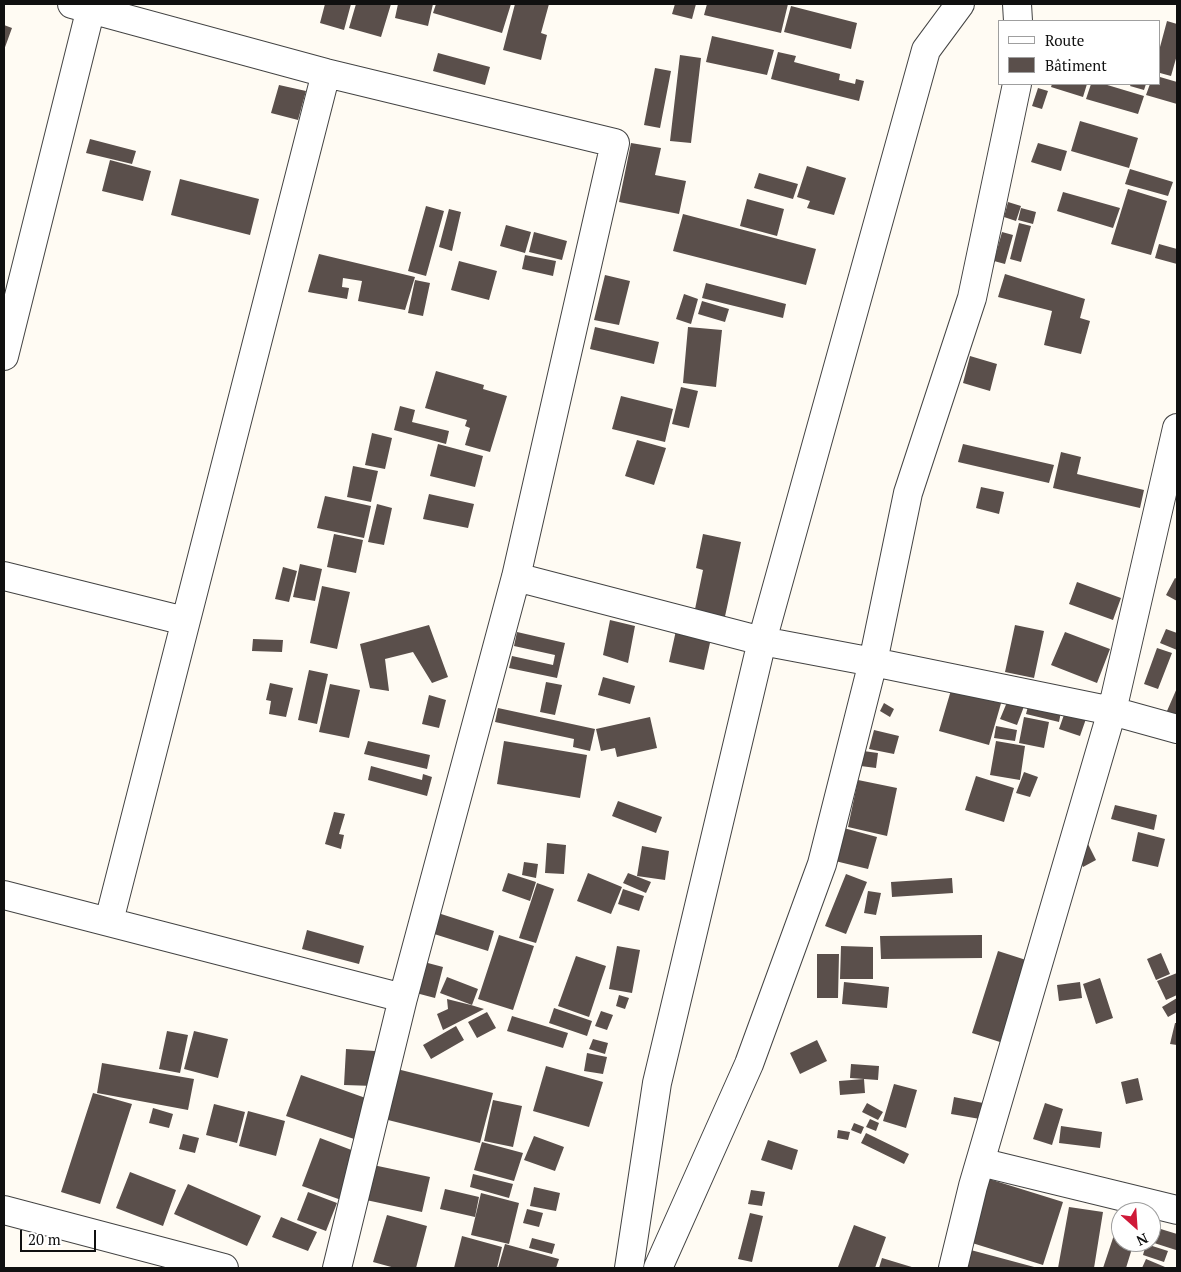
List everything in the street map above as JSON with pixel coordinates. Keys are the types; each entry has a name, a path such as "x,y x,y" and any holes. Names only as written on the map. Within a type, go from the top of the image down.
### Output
{"street":[{"path":"629,1268 658,1083 762,641 926,50 960,4"},
{"path":"1018,4 1018,20"},
{"path":"4,356 85,5 326,73 615,143 516,577 402,998 337,1268"},
{"path":"109,921 326,73"},
{"path":"658,1268 749,1064 822,864 873,662 908,493 972,298 1018,85"},
{"path":"953,1268 980,1162 1112,711 1177,428"},
{"path":"4,576 185,621"},
{"path":"516,577 762,641 1112,711 1177,729"},
{"path":"4,895 402,998"},
{"path":"980,1162 1177,1210"},
{"path":"4,1210 224,1268"}],"building":[{"path":"325,4 351,4 344,30 320,23"},
{"path":"356,4 391,4 381,37 349,28"},
{"path":"398,4 433,4 428,26 395,18"},
{"path":"436,4 511,4 502,33 433,13"},
{"path":"515,4 549,4 541,33 547,35 541,60 503,50"},
{"path":"675,4 696,4 692,19 672,14"},
{"path":"707,4 788,4 781,33 704,15"},
{"path":"791,6 857,23 851,49 784,32"},
{"path":"1167,21 1177,24 1177,55 1171,76 1161,73 1161,43"},
{"path":"4,25 12,28 4,50"},
{"path":"712,36 774,50 767,75 706,62"},
{"path":"778,52 796,56 794,62 840,74 839,80 855,84 856,79 864,81 859,101 771,79"},
{"path":"438,53 490,67 485,85 433,71"},
{"path":"680,55 701,58 691,143 670,141"},
{"path":"655,68 671,71 660,128 644,125"},
{"path":"1161,77 1177,82 1177,104 1146,95 1150,85 1161,85"},
{"path":"279,85 306,91 298,120 271,113"},
{"path":"1052,85 1087,85 1083,97 1051,87"},
{"path":"1091,85 1107,85 1144,96 1138,114 1086,99"},
{"path":"1130,85 1146,85 1144,90"},
{"path":"1038,88 1048,91 1042,109 1032,106"},
{"path":"1080,121 1138,138 1129,168 1071,151"},
{"path":"90,139 136,151 132,164 86,153"},
{"path":"631,143 661,148 655,175 686,181 679,214 619,202"},
{"path":"1038,143 1067,151 1061,171 1031,162"},
{"path":"110,160 151,171 143,201 102,191"},
{"path":"807,166 846,178 834,215 807,208 810,201 797,197"},
{"path":"1130,169 1173,182 1168,196 1125,184"},
{"path":"759,173 798,184 793,199 754,188"},
{"path":"180,179 259,199 250,235 171,215"},
{"path":"1128,189 1167,201 1151,255 1111,244"},
{"path":"1063,192 1120,208 1113,228 1057,211"},
{"path":"747,199 784,209 777,236 740,226"},
{"path":"1008,202 1021,206 1016,221 1004,217"},
{"path":"426,206 444,211 426,276 408,271"},
{"path":"1021,208 1036,212 1033,224 1018,220"},
{"path":"449,209 461,212 452,251 439,247"},
{"path":"683,214 816,249 806,285 673,251"},
{"path":"1019,223 1031,226 1021,262 1010,259"},
{"path":"506,225 531,232 525,253 500,246"},
{"path":"534,232 567,241 562,260 529,252"},
{"path":"1002,232 1013,235 1005,264 994,261"},
{"path":"1159,244 1177,249 1177,264 1155,258"},
{"path":"319,254 415,277 405,310 358,301 362,281 343,278 342,287 349,288 347,299 308,292"},
{"path":"525,255 556,261 553,276 522,269"},
{"path":"459,261 497,271 489,300 451,290"},
{"path":"1005,274 1085,299 1080,318 1090,321 1081,354 1044,345 1052,311 998,297"},
{"path":"605,275 630,281 619,325 594,320"},
{"path":"415,280 430,283 423,316 408,313"},
{"path":"706,283 786,304 783,318 702,298"},
{"path":"684,294 698,299 691,324 676,319"},
{"path":"702,301 729,309 725,322 698,314"},
{"path":"595,327 659,342 654,364 590,349"},
{"path":"688,327 722,330 716,387 683,383"},
{"path":"970,356 997,364 990,391 963,383"},
{"path":"436,371 484,385 483,389 507,396 490,452 465,445 470,428 465,426 467,420 425,408"},
{"path":"681,387 698,391 689,428 672,424"},
{"path":"621,396 673,409 665,442 612,429"},
{"path":"400,406 415,410 412,422 449,431 446,444 394,430"},
{"path":"372,433 392,438 385,469 365,465"},
{"path":"637,440 666,448 654,485 625,476"},
{"path":"438,444 483,456 475,487 430,476"},
{"path":"963,444 1054,465 1049,483 958,462"},
{"path":"1061,452 1081,457 1077,474 1144,490 1140,508 1053,488"},
{"path":"353,466 378,471 371,502 347,497"},
{"path":"981,487 1004,492 999,514 976,508"},
{"path":"429,494 474,504 468,528 423,519"},
{"path":"325,496 371,506 364,538 317,528"},
{"path":"377,504 392,508 384,545 368,542"},
{"path":"334,534 363,540 356,573 327,567"},
{"path":"703,534 741,542 724,621 694,614 703,570 696,568"},
{"path":"300,564 322,569 315,601 293,597"},
{"path":"283,567 297,571 289,602 275,599"},
{"path":"1175,578 1177,579 1177,601 1166,595"},
{"path":"1077,582 1121,598 1113,620 1069,604"},
{"path":"322,586 350,592 337,649 310,643"},
{"path":"610,620 635,626 628,663 603,655"},
{"path":"429,625 448,677 432,683 413,652 385,659 389,691 370,688 360,644"},
{"path":"1015,625 1044,631 1034,678 1005,672"},
{"path":"677,626 712,634 704,670 669,662"},
{"path":"1166,629 1177,633 1177,650 1160,643"},
{"path":"517,632 565,643 557,678 509,668 512,656 553,665 555,655 514,646"},
{"path":"1065,632 1110,649 1097,683 1051,665"},
{"path":"253,639 283,640 282,652 252,651"},
{"path":"1157,648 1172,653 1158,689 1144,684"},
{"path":"309,670 328,674 317,724 298,720"},
{"path":"603,677 635,686 630,704 598,695"},
{"path":"954,680 1004,693 989,745 939,731"},
{"path":"546,682 562,685 555,715 540,712"},
{"path":"270,683 293,688 286,717 269,714 271,701 266,700"},
{"path":"330,684 360,690 349,738 319,732"},
{"path":"1177,688 1177,716 1167,711"},
{"path":"429,695 446,700 439,728 422,724"},
{"path":"1010,695 1026,701 1017,725 1000,719"},
{"path":"1030,699 1062,707 1059,722 1026,714"},
{"path":"884,703 894,709 890,717 880,711"},
{"path":"498,708 595,729 590,751 573,747 574,739 495,722"},
{"path":"1066,709 1087,716 1080,736 1059,729"},
{"path":"650,717 657,748 617,757 615,748 601,751 596,729"},
{"path":"1024,717 1049,722 1044,748 1019,743"},
{"path":"996,726 1017,730 1015,741 994,738"},
{"path":"874,730 899,736 894,754 869,749"},
{"path":"368,741 430,755 427,769 364,754"},
{"path":"504,741 587,755 580,798 497,784"},
{"path":"996,741 1025,746 1020,780 990,775"},
{"path":"856,750 878,753 876,768 853,765"},
{"path":"371,766 422,780 423,774 432,777 427,796 368,780"},
{"path":"1024,772 1038,777 1030,797 1016,793"},
{"path":"976,776 1014,788 1004,822 965,810"},
{"path":"858,780 897,788 887,836 848,827"},
{"path":"618,801 662,817 656,833 612,816"},
{"path":"1115,805 1157,815 1154,830 1111,819"},
{"path":"334,812 345,814 339,834 344,835 341,849 325,844"},
{"path":"840,827 877,837 868,869 831,860"},
{"path":"1138,832 1165,839 1158,867 1132,861"},
{"path":"1087,842 1096,860 1083,867 1074,849"},
{"path":"547,843 566,845 564,874 545,873"},
{"path":"642,846 669,851 665,880 637,876"},
{"path":"524,862 538,864 536,878 522,875"},
{"path":"508,873 536,882 530,901 502,891"},
{"path":"588,873 622,887 611,914 577,901"},
{"path":"628,873 651,882 646,893 623,883"},
{"path":"846,874 867,882 846,934 825,926"},
{"path":"952,878 953,893 892,897 891,882"},
{"path":"537,883 554,889 536,943 519,938"},
{"path":"623,889 644,896 639,911 618,904"},
{"path":"868,891 881,893 876,915 864,913"},
{"path":"438,913 494,931 488,951 431,933"},
{"path":"307,930 364,946 359,964 302,949"},
{"path":"499,935 534,946 513,1010 478,999"},
{"path":"982,935 982,958 881,959 880,936"},
{"path":"617,946 640,950 632,993 609,989"},
{"path":"841,946 873,947 873,979 840,979"},
{"path":"998,951 1026,960 1000,1042 972,1033"},
{"path":"1161,953 1170,974 1156,980 1147,959"},
{"path":"817,954 839,954 838,998 817,998"},
{"path":"576,956 606,966 589,1017 558,1006"},
{"path":"424,962 443,967 435,998 416,993"},
{"path":"1177,973 1177,995 1166,1000 1157,981"},
{"path":"447,977 478,989 472,1005 440,993"},
{"path":"1100,978 1113,1018 1096,1024 1083,984"},
{"path":"844,982 889,987 887,1008 842,1004"},
{"path":"1080,982 1082,998 1059,1001 1057,985"},
{"path":"619,995 629,998 625,1009 616,1006"},
{"path":"1177,998 1177,1012 1168,1017 1162,1007"},
{"path":"447,999 484,1009 443,1030 437,1014 448,1009"},
{"path":"554,1008 592,1021 587,1036 549,1023"},
{"path":"601,1011 613,1015 607,1030 595,1026"},
{"path":"487,1012 496,1028 477,1038 468,1022"},
{"path":"512,1016 568,1033 563,1048 507,1031"},
{"path":"1175,1023 1177,1023 1177,1045 1170,1044"},
{"path":"456,1026 464,1040 431,1059 423,1045"},
{"path":"167,1031 188,1035 180,1073 159,1069"},
{"path":"194,1031 228,1039 218,1078 184,1069"},
{"path":"593,1039 608,1043 605,1054 589,1049"},
{"path":"817,1040 827,1061 800,1074 790,1053"},
{"path":"346,1049 375,1051 374,1086 344,1085"},
{"path":"587,1053 607,1057 603,1074 584,1071"},
{"path":"102,1063 194,1079 188,1110 97,1093"},
{"path":"851,1064 879,1066 878,1080 850,1078"},
{"path":"546,1066 603,1082 589,1127 533,1111"},
{"path":"397,1069 493,1093 480,1143 384,1119"},
{"path":"301,1075 374,1101 360,1141 286,1116"},
{"path":"1138,1078 1143,1100 1126,1104 1121,1082"},
{"path":"864,1079 865,1093 840,1095 839,1081"},
{"path":"894,1084 917,1090 906,1128 883,1121"},
{"path":"93,1093 132,1104 100,1204 61,1192"},
{"path":"954,1097 983,1103 980,1119 951,1114"},
{"path":"493,1100 522,1106 513,1147 484,1141"},
{"path":"867,1103 883,1112 878,1120 862,1112"},
{"path":"1045,1103 1063,1109 1052,1145 1033,1139"},
{"path":"214,1104 245,1112 237,1143 206,1135"},
{"path":"153,1108 173,1114 169,1128 149,1123"},
{"path":"248,1111 285,1121 276,1156 239,1146"},
{"path":"870,1119 879,1123 876,1131 866,1127"},
{"path":"854,1123 864,1127 861,1134 851,1130"},
{"path":"1061,1126 1102,1132 1100,1148 1059,1143"},
{"path":"838,1130 850,1132 848,1140 837,1138"},
{"path":"866,1133 909,1154 904,1164 861,1143"},
{"path":"183,1134 199,1138 195,1153 179,1149"},
{"path":"534,1136 564,1147 555,1171 524,1160"},
{"path":"320,1138 362,1154 344,1201 302,1186"},
{"path":"768,1140 798,1150 792,1170 761,1160"},
{"path":"482,1142 523,1153 514,1181 474,1170"},
{"path":"373,1165 430,1177 422,1212 366,1200"},
{"path":"130,1172 176,1190 163,1226 116,1208"},
{"path":"473,1174 513,1184 509,1198 470,1187"},
{"path":"989,1179 1063,1202 1043,1265 969,1242"},
{"path":"188,1184 261,1216 247,1246 174,1214"},
{"path":"534,1187 560,1193 556,1211 530,1206"},
{"path":"445,1189 479,1197 475,1217 440,1209"},
{"path":"751,1190 765,1192 762,1206 748,1204"},
{"path":"308,1192 337,1203 326,1231 297,1220"},
{"path":"481,1193 519,1203 509,1244 471,1235"},
{"path":"1069,1207 1103,1212 1094,1268 1058,1268"},
{"path":"527,1209 543,1213 539,1227 523,1223"},
{"path":"750,1213 763,1216 752,1262 738,1259"},
{"path":"387,1215 427,1226 416,1268 395,1268 373,1262"},
{"path":"281,1217 317,1232 308,1251 272,1237"},
{"path":"854,1225 886,1237 875,1268 838,1267"},
{"path":"1161,1229 1177,1234 1176,1250 1161,1245"},
{"path":"462,1236 502,1247 497,1268 454,1268"},
{"path":"532,1238 555,1244 552,1254 529,1248"},
{"path":"505,1244 559,1259 556,1268 498,1268"},
{"path":"1111,1244 1111,1252 1131,1252 1126,1268 1103,1268"},
{"path":"967,1249 1038,1268 962,1268"},
{"path":"1161,1249 1168,1251 1164,1262 1143,1255 1144,1252 1161,1252"},
{"path":"882,1258 915,1268 879,1268"},
{"path":"1146,1259 1165,1267 1165,1268 1142,1268"}]}
